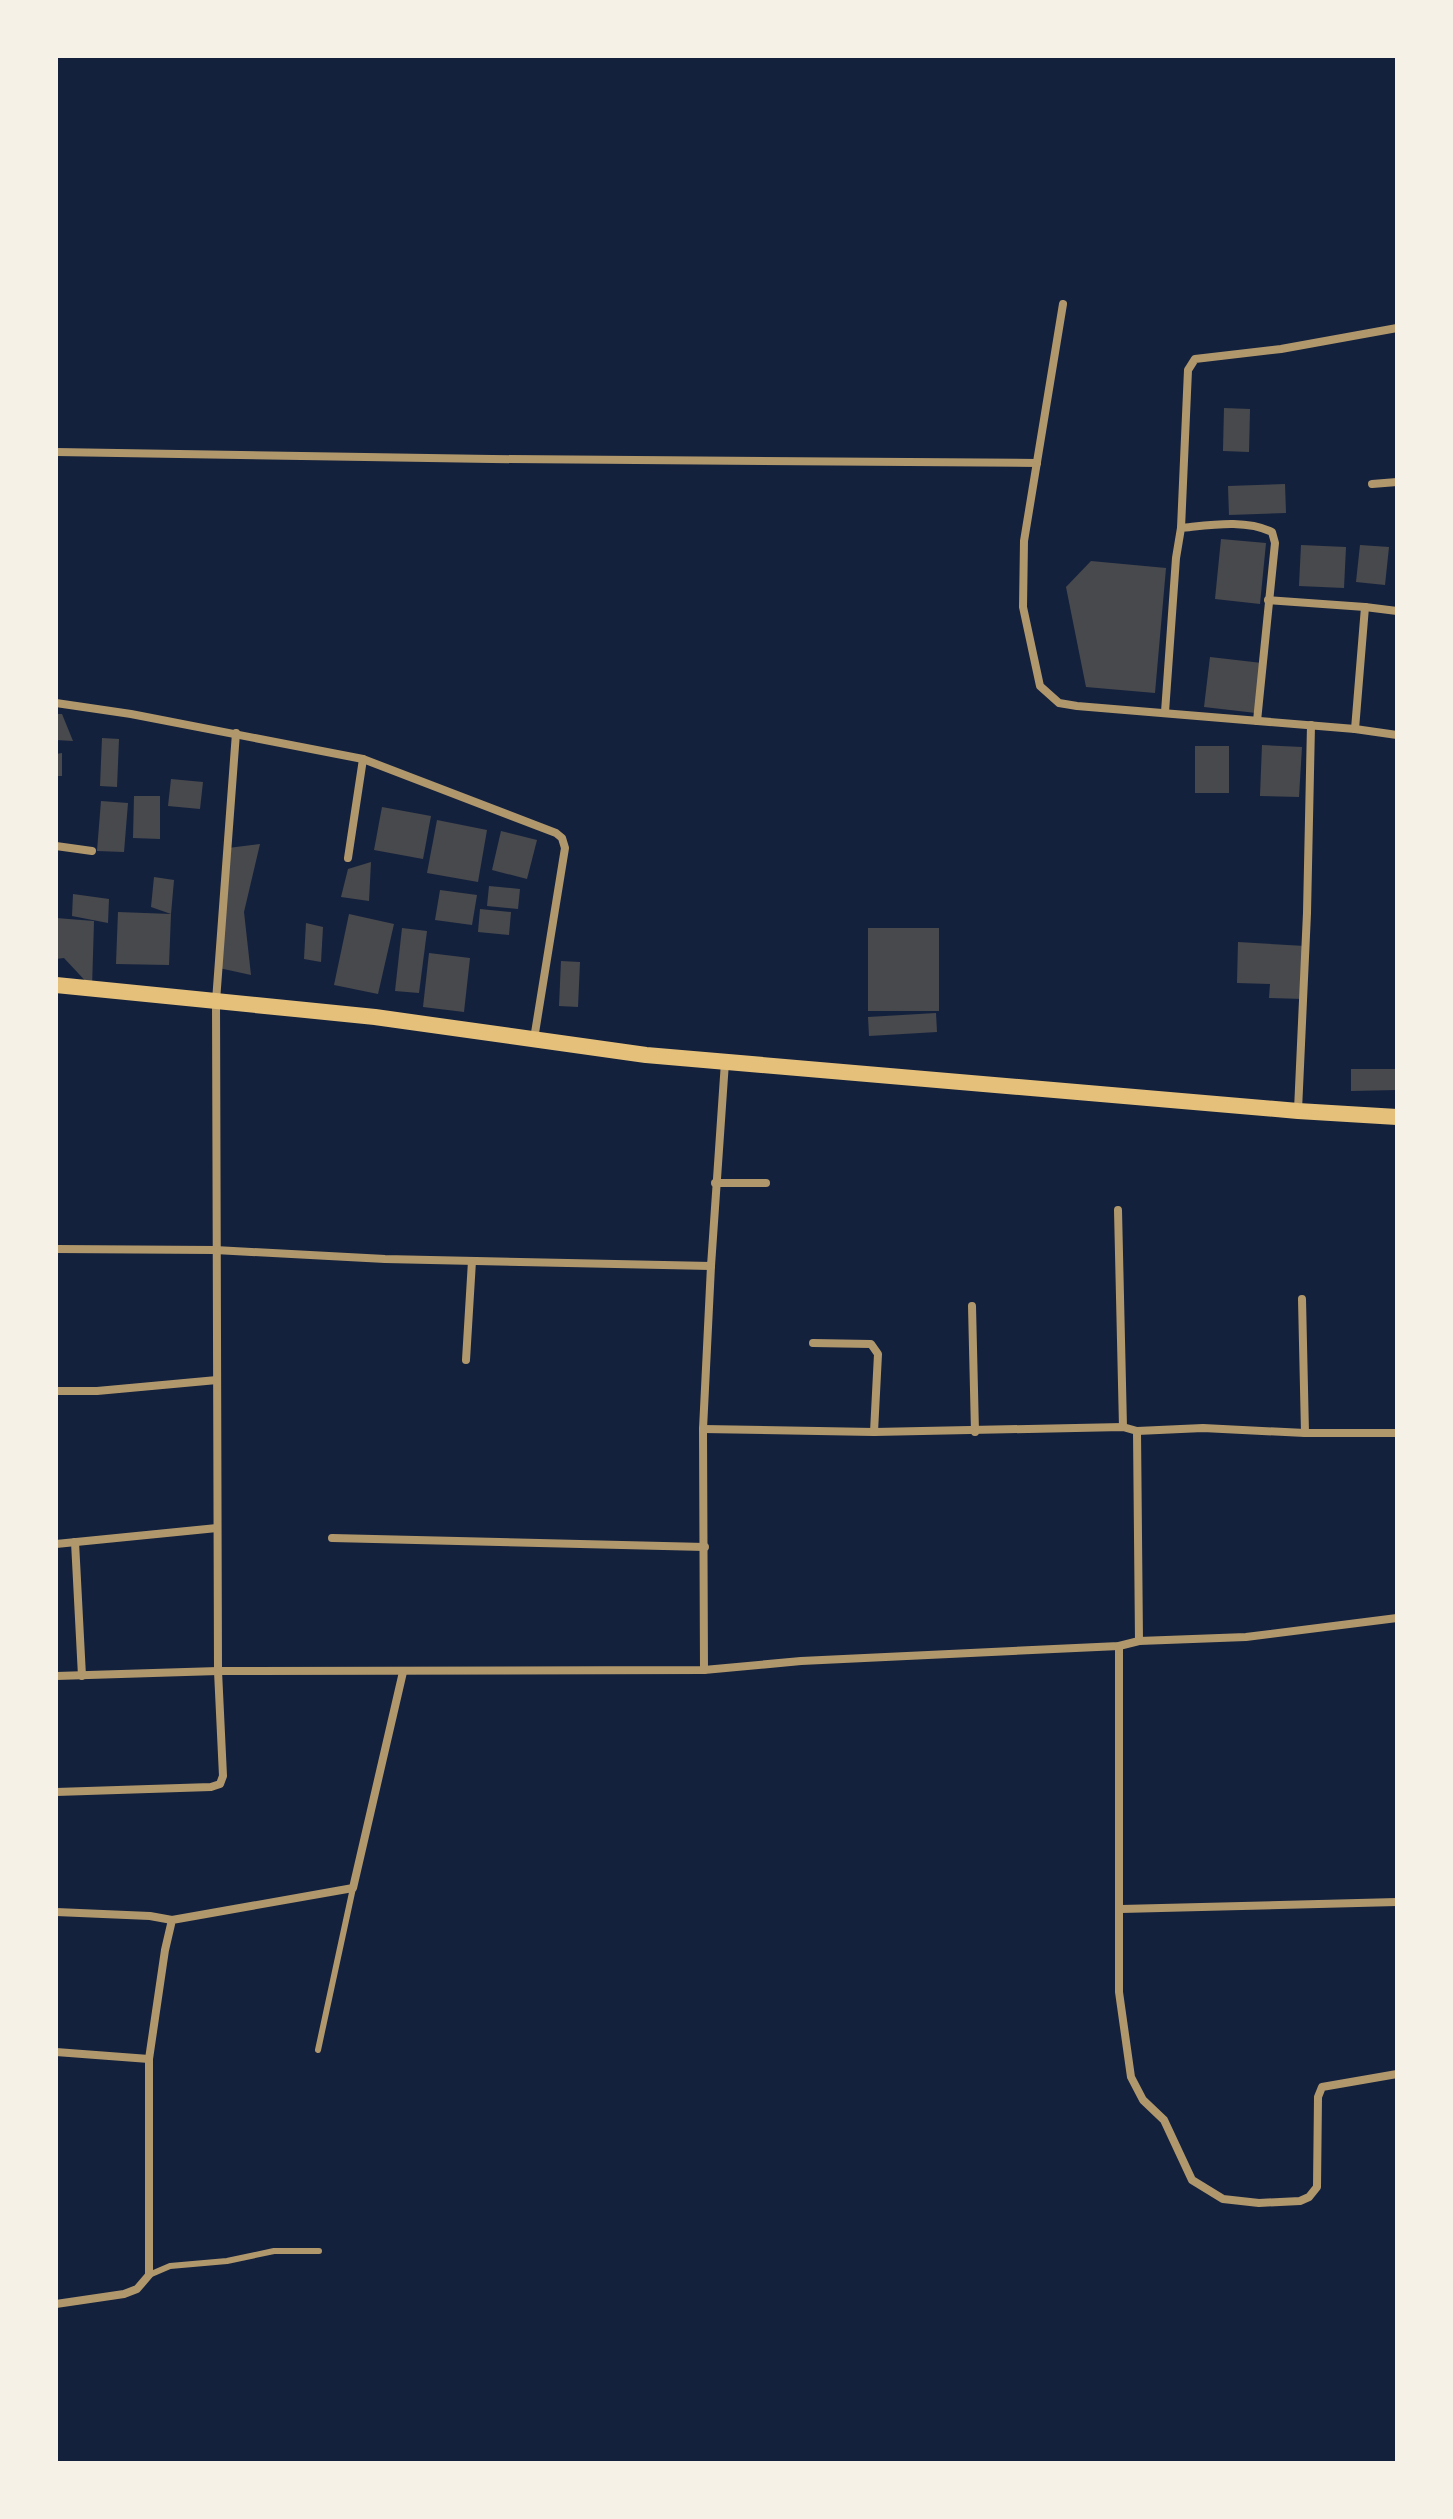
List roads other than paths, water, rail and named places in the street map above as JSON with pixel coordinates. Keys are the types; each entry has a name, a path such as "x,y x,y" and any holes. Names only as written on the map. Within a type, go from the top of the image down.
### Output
{"main road":[{"path":"56,985 375,1017 646,1055 1397,1117"}],"street":[{"path":"1063,304 1024,541 1023,607 1040,686 1059,703 1397,735"},
{"path":"1165,712 1181,528 1188,370 1195,359 1281,349 1397,328"},
{"path":"56,452 1037,463"},
{"path":"1372,484 1397,482"},
{"path":"1181,528 1216,524 1259,526 1272,532 1275,537 1257,721"},
{"path":"1268,600 1397,611"},
{"path":"1355,729 1365,607"},
{"path":"56,703 236,733 363,759 550,829 562,838 565,848 534,1039"},
{"path":"1298,1111 1311,725"},
{"path":"56,1792 211,1787 220,1784 223,1776 218,1671 216,1001 236,733"},
{"path":"348,858 363,759"},
{"path":"56,846 92,851"},
{"path":"704,1670 703,1429 715,1183 725,1061"},
{"path":"715,1183 766,1183"},
{"path":"1118,1210 1123,1427"},
{"path":"56,1249 215,1250 472,1261 711,1266"},
{"path":"466,1360 472,1261"},
{"path":"1302,1299 1305,1433"},
{"path":"972,1306 975,1432"},
{"path":"813,1343 871,1344 876,1348 874,1432"},
{"path":"56,1391 97,1391 217,1380"},
{"path":"703,1429 975,1432 1123,1427 1137,1431 1203,1428 1397,1433"},
{"path":"1137,1431 1139,1641"},
{"path":"56,1544 217,1528"},
{"path":"332,1538 705,1547"},
{"path":"75,1542 82,1676"},
{"path":"56,1676 218,1671 704,1670 801,1661 1246,1637 1397,1618"},
{"path":"1119,1646 1119,1992 1135,2089 1164,2120 1192,2180 1223,2199 1259,2203 1300,2201 1309,2197 1317,2187 1318,2097 1322,2087 1397,2074"},
{"path":"56,1912 150,1916 172,1920 353,1888 403,1672"},
{"path":"1121,1909 1397,1902"},
{"path":"56,2304 124,2294 137,2289 149,2275 149,2059 172,1920"},
{"path":"56,2052 149,2059"}],"lane":[{"path":"318,2050 353,1888"},
{"path":"149,2275 170,2266 227,2261 274,2251 319,2251"}]}
